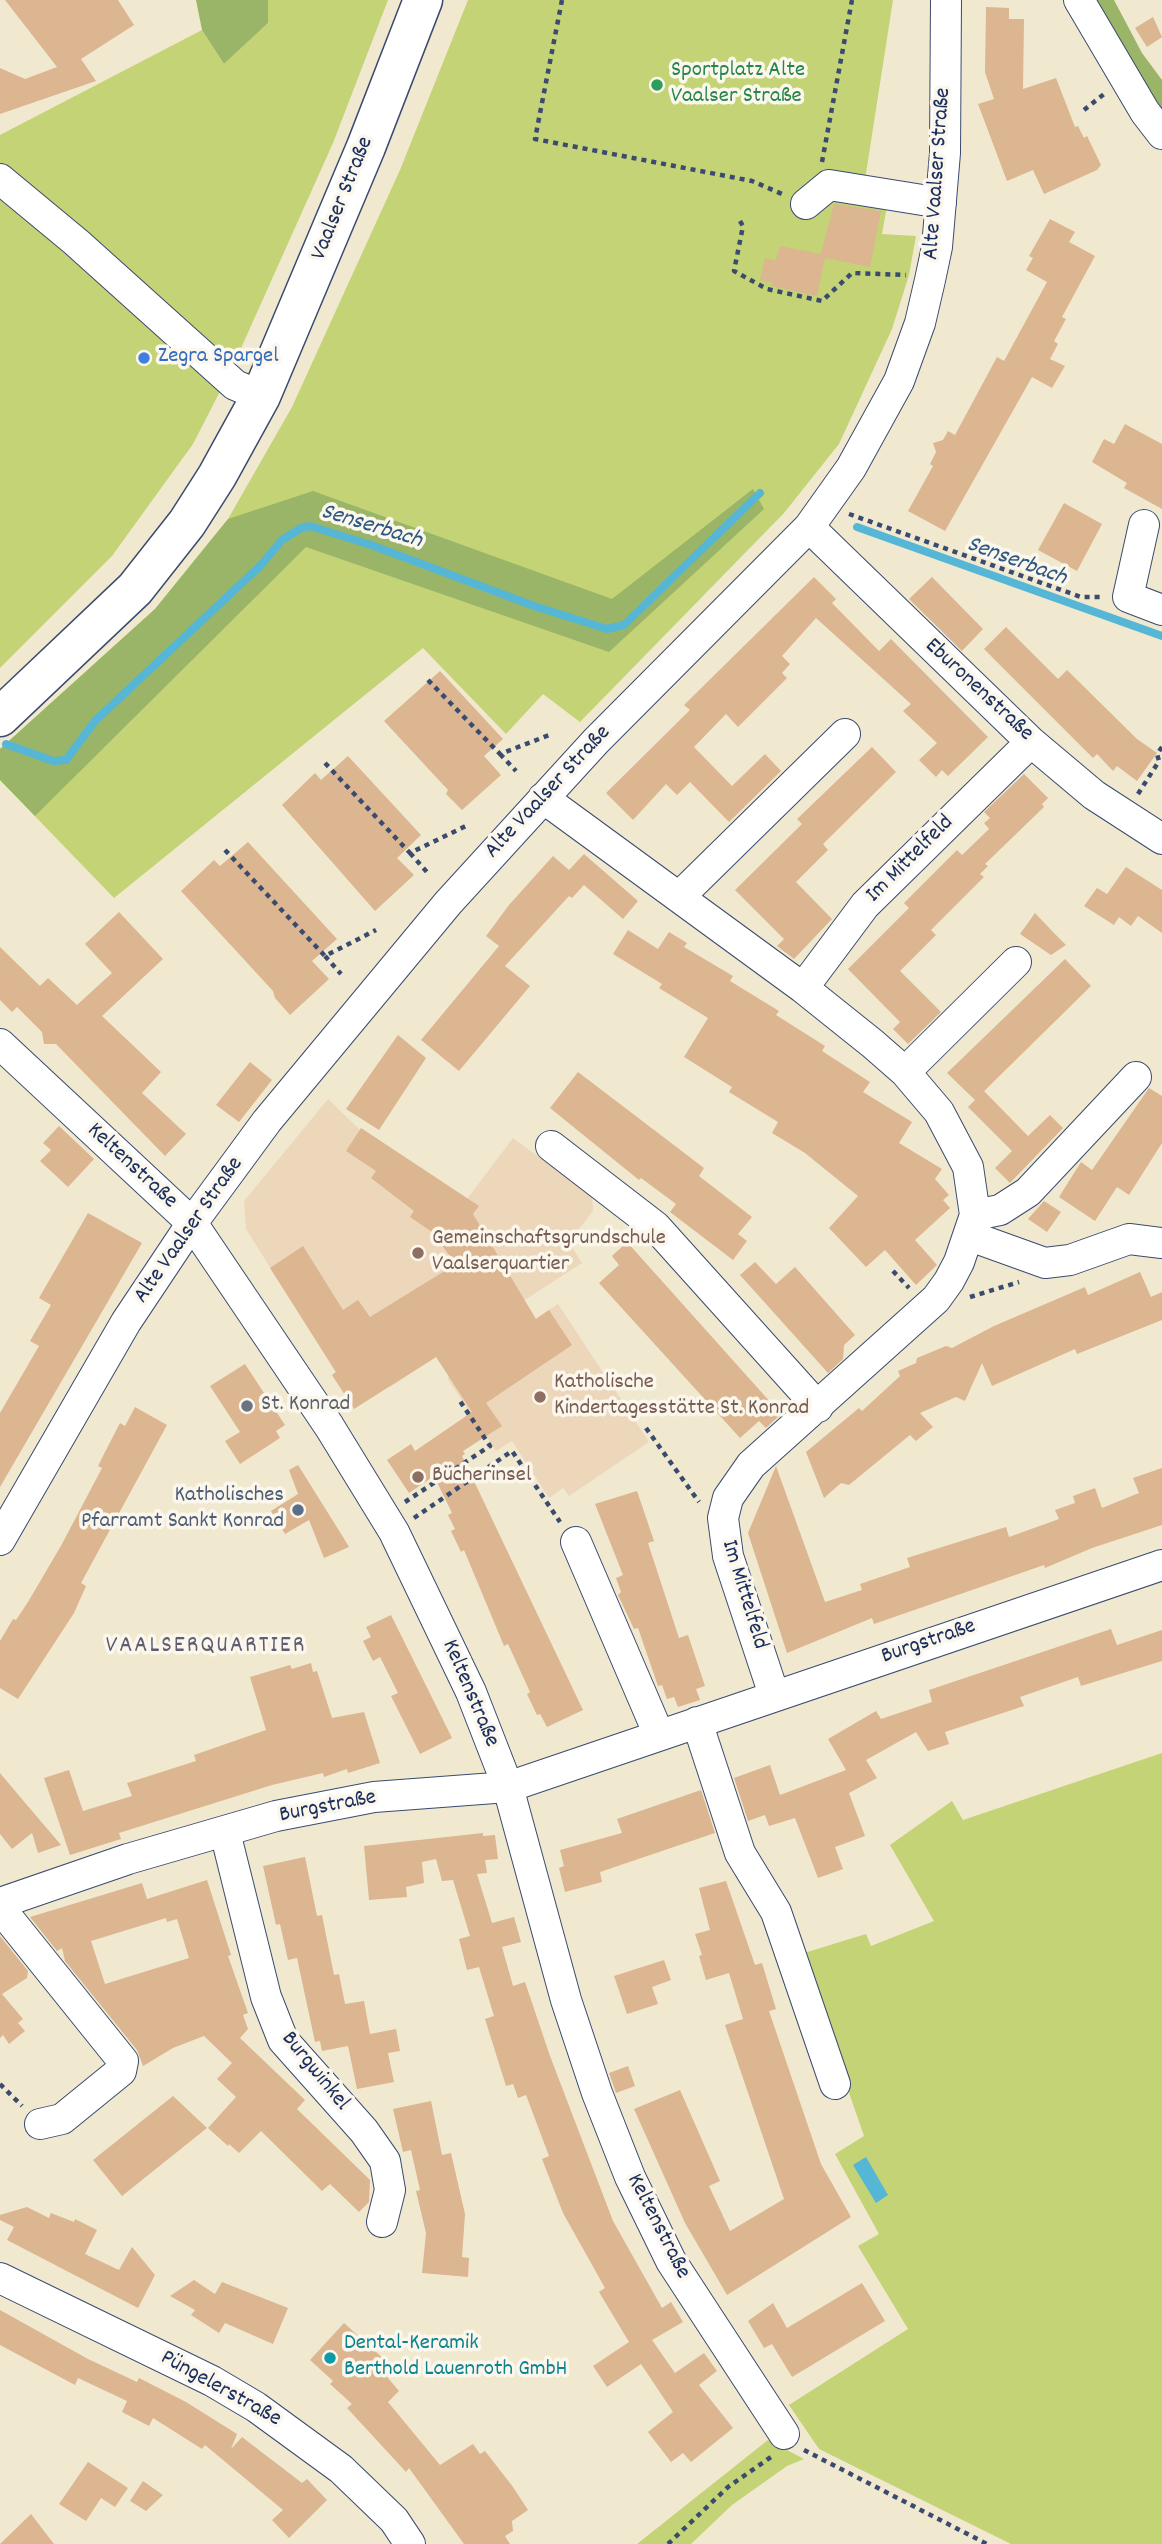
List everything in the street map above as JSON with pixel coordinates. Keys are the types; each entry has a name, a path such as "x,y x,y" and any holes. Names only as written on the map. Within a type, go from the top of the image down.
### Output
{"main road":[{"name":"Vaalser Straße","path":"0,717 135,589 187,523 217,476 261,396 366,147 423,0"}],"street":[{"name":"Alte Vaalser Straße","path":"0,1540 126,1322 191,1223 288,1096 448,903 543,798 809,527 852,468 888,402 920,323 930,280 941,203 946,0"},
{"path":"1079,0 1144,113 1162,134"},
{"path":"0,179 76,242 235,384 261,396"},
{"path":"806,204 829,185 941,203"},
{"path":"1144,525 1128,597 1162,610"},
{"name":"Eburonenstraße","path":"809,527 1031,742 1094,794 1162,839"},
{"path":"679,897 845,734"},
{"name":"Im Mittelfeld","path":"803,988 865,905 1031,742"},
{"path":"543,798 803,988 905,1072 939,1112 968,1167 972,1226"},
{"path":"905,1072 1016,962"},
{"name":"Keltenstraße","path":"0,1044 191,1223 329,1426 389,1524 471,1692 508,1787 566,2000 597,2094 631,2177 671,2261 788,2438"},
{"path":"972,1226 1028,1192 1136,1077"},
{"path":"551,1146 656,1227 818,1407"},
{"path":"972,1226 1045,1264 1070,1260 1129,1239 1162,1243"},
{"name":"Im Mittelfeld","path":"774,1695 728,1556 723,1518 728,1498 751,1465 936,1299 954,1272 972,1226"},
{"path":"576,1542 659,1735"},
{"name":"Burgstraße","path":"0,1906 128,1859 276,1816 373,1797 508,1787 1162,1565"},
{"path":"697,1722 740,1853 776,1912 835,2084"},
{"name":"Burgwinkel","path":"225,1832 266,1997 283,2040 364,2131 385,2161 390,2190 382,2222"},
{"path":"0,1906 123,2061 121,2071 62,2119 40,2124"},
{"name":"Püngelerstraße","path":"0,2278 212,2381 256,2407 341,2469 394,2520 410,2544"}],"path":[{"path":"562,0 536,139 752,181 806,204"},
{"path":"829,185 821,167 852,0"},
{"path":"740,221 743,226 734,271 767,289 822,301 852,273 909,275 930,280"},
{"path":"846,512 1081,597 1128,597"},
{"path":"428,680 516,771"},
{"path":"500,754 552,734"},
{"path":"1125,815 1159,761 1157,754 1162,747"},
{"path":"325,763 426,872"},
{"path":"410,853 468,825"},
{"path":"225,850 341,974"},
{"path":"325,956 376,930"},
{"path":"936,1299 975,1297 993,1292 1024,1280 1045,1264"},
{"path":"389,1524 490,1446 460,1401"},
{"path":"646,1427 698,1501 723,1518"},
{"path":"389,1524 512,1451 576,1542"},
{"path":"668,2544 728,2487 788,2438 987,2544"}],"shaded area":[{"name":"Gemeinschaftsgrundschule Vaalserquartier","path":"328,1099 360,1130 467,1199 513,1138 592,1196 593,1211 569,1242 582,1263 390,1387 368,1353 336,1373 246,1229 244,1201"},
{"name":"Katholische Kindertagesstätte St. Konrad","path":"558,1304 649,1442 569,1496 563,1488 549,1498 512,1441 496,1451 447,1378"}],"green space":[{"path":"196,0 268,0 268,23 224,64 202,30"},
{"path":"268,0 388,0 333,143 233,366 193,444 112,556 0,668 0,135 202,30 224,64 268,23"},
{"path":"468,0 893,0 862,199 887,206 882,234 916,236 909,275 892,329 839,444 784,513 580,722 543,694 506,734 423,648 114,898 0,780 0,749 155,609 228,519 292,407 400,170"},
{"path":"1093,0 1114,0 1142,53 1162,80 1162,115"},
{"path":"753,489 764,509 609,652 306,547 35,816 0,780 0,749 155,609 228,519 313,491 612,599"},
{"path":"1162,1753 1162,2544 1011,2544 819,2449 789,2405 908,2329 858,2246 879,2234 835,2154 864,2136 801,1954 866,1934 871,1946 934,1921 890,1845 952,1801 963,1820"},
{"path":"768,2440 804,2459 787,2466 732,2505 691,2544 637,2544"}],"water":[{"path":"866,2157 888,2195 876,2203 853,2165"}],"building":[{"path":"5,0 118,0 134,25 81,59 96,81 0,114 0,68 25,79 57,67"},
{"path":"986,7 1009,8 1009,19 1024,19 1023,89 1056,78 1075,127 1078,126 1084,138 1087,136 1101,165 1097,170 1044,194 1033,170 1007,181 978,104 994,99 985,72"},
{"path":"1153,17 1162,37 1147,47 1135,28"},
{"path":"834,204 881,211 870,267 825,258 817,296 771,286 772,282 760,280 765,258 776,260 780,246 821,254"},
{"path":"1050,219 1075,232 1069,242 1095,256 1062,317 1066,319 1054,341 1058,344 1050,359 1065,366 1052,388 1032,377 945,531 908,511 933,466 930,464 936,452 933,443 943,440 948,431 955,435 997,357 1004,361 1047,282 1026,270 1033,258 1029,256"},
{"path":"1125,424 1162,444 1162,509 1124,488 1127,483 1092,462 1104,439 1114,444"},
{"path":"1064,503 1102,524 1077,571 1038,550"},
{"path":"814,577 836,599 832,603 879,651 891,639 988,737 948,776 942,770 936,777 919,760 937,743 903,711 911,704 816,618 782,656 790,664 782,673 787,678 738,727 726,714 694,747 732,786 765,754 781,771 729,822 690,782 677,795 666,784 633,820 606,793 690,710 684,705"},
{"path":"932,577 983,629 962,651 909,599"},
{"path":"1006,627 1058,679 1067,670 1137,739 1157,753 1137,781 1117,766 1113,771 1097,754 1093,758 984,649"},
{"path":"440,671 503,739 484,756 501,775 462,810 446,794 448,790 384,721"},
{"path":"872,747 896,772 823,844 828,850 796,882 832,919 794,959 777,946 784,939 735,890 802,824 797,819"},
{"path":"348,756 421,835 397,858 414,875 375,911 282,805 315,773 321,780"},
{"path":"1024,774 1048,798 1042,804 1044,807 985,864 988,866 980,874 984,877 931,930 936,935 900,971 941,1012 908,1044 893,1029 900,1022 848,969 909,908 904,903 957,850 962,855 989,829 984,823 990,818 984,812"},
{"path":"248,842 337,939 312,961 329,979 290,1015 275,998 273,991 181,891 214,860 220,866"},
{"path":"584,854 638,901 623,919 584,885 572,898 569,896 505,966 530,986 459,1071 421,1040 499,946 486,936 509,905 553,856 569,870"},
{"path":"1126,867 1162,890 1162,933 1138,916 1131,926 1119,917 1114,925 1084,906 1097,888 1107,894"},
{"path":"119,912 163,959 102,1016 161,1072 142,1093 186,1134 165,1156 56,1044 44,1044 42,1032 17,1007 12,1012 0,1000 0,947 40,986 48,978 77,1005 112,973 85,944"},
{"path":"1035,913 1066,945 1051,955 1020,934"},
{"path":"628,930 658,949 669,932 687,943 684,947 733,976 730,981 779,1011 776,1015 825,1046 822,1051 870,1082 863,1092 912,1122 899,1143 942,1169 935,1179 949,1195 943,1200 950,1208 915,1240 937,1265 916,1285 885,1250 866,1267 829,1228 858,1196 805,1153 772,1133 778,1122 729,1092 732,1087 684,1057 708,1018 659,988 662,984 613,954"},
{"path":"1065,959 1091,986 975,1100 947,1073"},
{"path":"398,1035 426,1058 379,1130 346,1109"},
{"path":"250,1062 272,1080 239,1122 216,1105"},
{"path":"578,1072 704,1168 699,1176 752,1217 738,1234 747,1241 733,1260 670,1212 676,1204 641,1178 639,1180 550,1108"},
{"path":"1149,1088 1162,1096 1162,1143 1129,1195 1117,1187 1095,1221 1059,1197 1081,1162 1092,1170"},
{"path":"984,1091 1028,1136 1050,1115 1063,1128 1010,1183 995,1168 1012,1151 968,1107"},
{"path":"59,1126 94,1159 68,1187 40,1161 51,1150 43,1143"},
{"path":"361,1128 479,1206 473,1214 536,1319 549,1310 572,1345 486,1403 502,1426 463,1451 465,1454 462,1456 583,1710 547,1727 540,1714 537,1715 527,1694 530,1692 508,1644 504,1646 464,1550 461,1552 451,1531 455,1529 448,1515 452,1513 434,1476 409,1493 387,1460 411,1444 415,1451 472,1412 436,1357 354,1409 332,1375 336,1372 270,1268 303,1246 343,1310 358,1300 370,1317 456,1264 432,1232 410,1217 414,1211 371,1178 376,1171 346,1151"},
{"path":"1044,1201 1061,1212 1047,1232 1028,1219"},
{"path":"88,1213 142,1243 0,1487 0,1413 39,1346 30,1341 51,1305 39,1298"},
{"path":"627,1242 781,1414 766,1428 759,1421 740,1438 599,1283 619,1265 612,1256"},
{"path":"755,1262 776,1284 795,1267 855,1335 844,1345 843,1359 828,1373 740,1275"},
{"path":"1140,1272 1151,1297 1162,1292 1162,1320 1077,1354 1075,1349 992,1386 982,1363 965,1401 956,1397 920,1413 933,1427 916,1441 910,1435 849,1485 841,1483 824,1498 806,1452 859,1408 862,1411 900,1376 898,1371 916,1363 917,1358 946,1346 952,1348 994,1326 1085,1287 1088,1295"},
{"name":"St. Konrad","path":"245,1364 285,1425 276,1431 280,1438 240,1464 225,1441 240,1432 210,1386"},
{"path":"135,1407 167,1425 81,1583 86,1586 74,1613 18,1699 0,1688 0,1641 13,1619 16,1620 28,1602 62,1544 102,1468 98,1466 120,1423 125,1426"},
{"path":"298,1465 349,1547 324,1558 309,1520 285,1534 271,1511 298,1494 289,1470"},
{"path":"776,1466 825,1602 862,1590 860,1584 910,1567 907,1558 1006,1527 1009,1537 1059,1519 1055,1510 1075,1503 1073,1496 1095,1488 1102,1508 1139,1493 1133,1478 1162,1468 1162,1525 1092,1548 1045,1568 1044,1565 874,1624 872,1618 787,1653 748,1533"},
{"path":"637,1491 654,1541 648,1543 679,1638 688,1635 705,1686 696,1689 700,1700 678,1707 674,1697 667,1699 662,1685 658,1686 638,1628 634,1629 618,1595 621,1592 616,1578 623,1575 595,1504"},
{"path":"391,1615 452,1738 420,1754 391,1696 398,1693 380,1657 373,1661 363,1641 371,1637 366,1627"},
{"path":"1111,1629 1117,1645 1162,1630 1162,1661 1081,1686 1078,1677 1020,1697 1024,1706 945,1732 949,1744 928,1751 916,1732 866,1760 877,1778 849,1793 865,1836 835,1847 843,1869 818,1878 795,1818 769,1826 765,1815 748,1821 734,1778 770,1765 780,1795 846,1770 828,1739 876,1711 881,1719 932,1702 929,1690"},
{"path":"311,1663 313,1672 317,1671 332,1718 364,1712 380,1763 348,1773 347,1769 324,1777 323,1773 272,1785 119,1833 121,1839 70,1855 44,1778 69,1770 83,1811 132,1796 127,1783 196,1761 194,1755 266,1730 250,1677 290,1665 292,1669"},
{"path":"0,1773 61,1845 38,1853 32,1833 12,1849 0,1834"},
{"path":"701,1790 715,1833 600,1872 602,1882 565,1892 559,1868 564,1866 560,1850 622,1833 617,1819"},
{"path":"483,1833 483,1836 495,1835 498,1859 485,1860 487,1873 477,1874 492,1923 514,1917 521,1942 502,1947 513,1986 525,1982 550,2056 613,2221 662,2308 671,2302 683,2322 652,2340 675,2373 704,2353 717,2371 699,2385 733,2428 691,2462 683,2453 671,2462 648,2432 673,2412 641,2364 607,2387 593,2366 629,2342 599,2292 605,2288 563,2213 542,2159 549,2156 526,2095 518,2098 513,2084 506,2086 485,2019 494,2016 479,1967 467,1970 459,1939 470,1936 453,1880 442,1881 436,1859 422,1862 424,1883 406,1887 407,1897 369,1900 364,1846"},
{"path":"305,1857 317,1916 322,1915 334,1975 339,1974 345,2004 364,2001 370,2034 396,2029 400,2051 388,2053 394,2082 357,2089 348,2046 322,2051 320,2041 315,2042 297,1958 288,1960 280,1924 276,1925 263,1866"},
{"path":"207,1880 231,1955 228,1956 248,2013 243,2015 248,2029 240,2038 305,2100 297,2109 370,2180 369,2202 359,2212 330,2184 322,2191 261,2131 239,2153 229,2144 228,2146 208,2128 236,2097 217,2079 232,2063 204,2036 173,2048 143,2066 137,2050 65,1961 62,1948 57,1951 30,1917 142,1883 147,1899","holes":["166,1918 167,1922 177,1919 189,1958 105,1984 91,1941"]},
{"path":"726,1881 755,1965 762,1963 776,2009 769,2011 821,2164 851,2217 727,2295 685,2223 634,2109 680,2090 720,2181 709,2186 730,2231 784,2199 725,2025 743,2019 729,1973 706,1980 699,1956 702,1955 695,1934 710,1930 699,1888"},
{"path":"0,1936 28,1971 27,1978 2,1994 23,2019 18,2023 25,2031 9,2044 3,2035 0,2038"},
{"path":"664,1960 671,1980 652,1987 658,2004 627,2014 614,1976"},
{"path":"628,2066 635,2086 616,2093 609,2073"},
{"path":"173,2096 207,2128 122,2196 93,2160"},
{"path":"431,2101 442,2155 451,2153 465,2214 462,2257 469,2258 468,2277 422,2273 426,2233 416,2191 420,2190 411,2150 403,2152 393,2109"},
{"path":"27,2207 49,2218 51,2213 74,2222 75,2219 97,2230 85,2254 119,2270 132,2247 155,2275 138,2308 7,2240 14,2227 0,2220 0,2215"},
{"path":"194,2280 215,2294 222,2282 288,2308 273,2344 225,2323 219,2333 191,2315 195,2310 170,2296"},
{"path":"862,2283 885,2321 792,2377 772,2344 764,2348 748,2321 773,2303 787,2328"},
{"path":"0,2310 88,2359 137,2382 139,2378 186,2402 237,2434 231,2449 242,2437 302,2483 307,2479 327,2500 289,2538 272,2520 283,2510 205,2445 202,2449 153,2418 149,2426 122,2412 127,2401 78,2378 75,2385 0,2345"},
{"path":"344,2323 385,2360 378,2366 399,2391 388,2402 440,2465 473,2444 480,2454 485,2451 513,2487 528,2510 512,2521 513,2531 505,2536 510,2544 464,2544 409,2468 406,2472 347,2408 352,2404 330,2384 333,2381 310,2360"},
{"path":"88,2462 128,2488 115,2507 101,2498 86,2521 59,2504"},
{"path":"143,2481 163,2495 146,2511 130,2501"},
{"path":"31,2514 54,2544 0,2544"}],"waterway":[{"name":"Senserbach","path":"6,744 53,761 66,760 95,721 261,565 282,540 301,528 310,526 371,545 534,606 607,629 624,625 760,493"},
{"name":"Senserbach","path":"857,527 1162,636"}],"place":[{"name":"Sportplatz Alte Vaalser Straße","path":"657,85"},
{"name":"Zegra Spargel","path":"144,358"},
{"name":"Gemeinschaftsgrundschule Vaalserquartier","path":"418,1253"},
{"name":"Katholische Kindertagesstätte St. Konrad","path":"540,1397"},
{"name":"St. Konrad","path":"247,1406"},
{"name":"Bücherinsel","path":"418,1477"},
{"name":"Katholisches Pfarramt Sankt Konrad","path":"298,1510"},
{"name":"Dental-Keramik Berthold Lauenroth GmbH","path":"330,2358"}],"district":[{"name":"VAALSERQUARTIER","path":"206,1648"}]}
